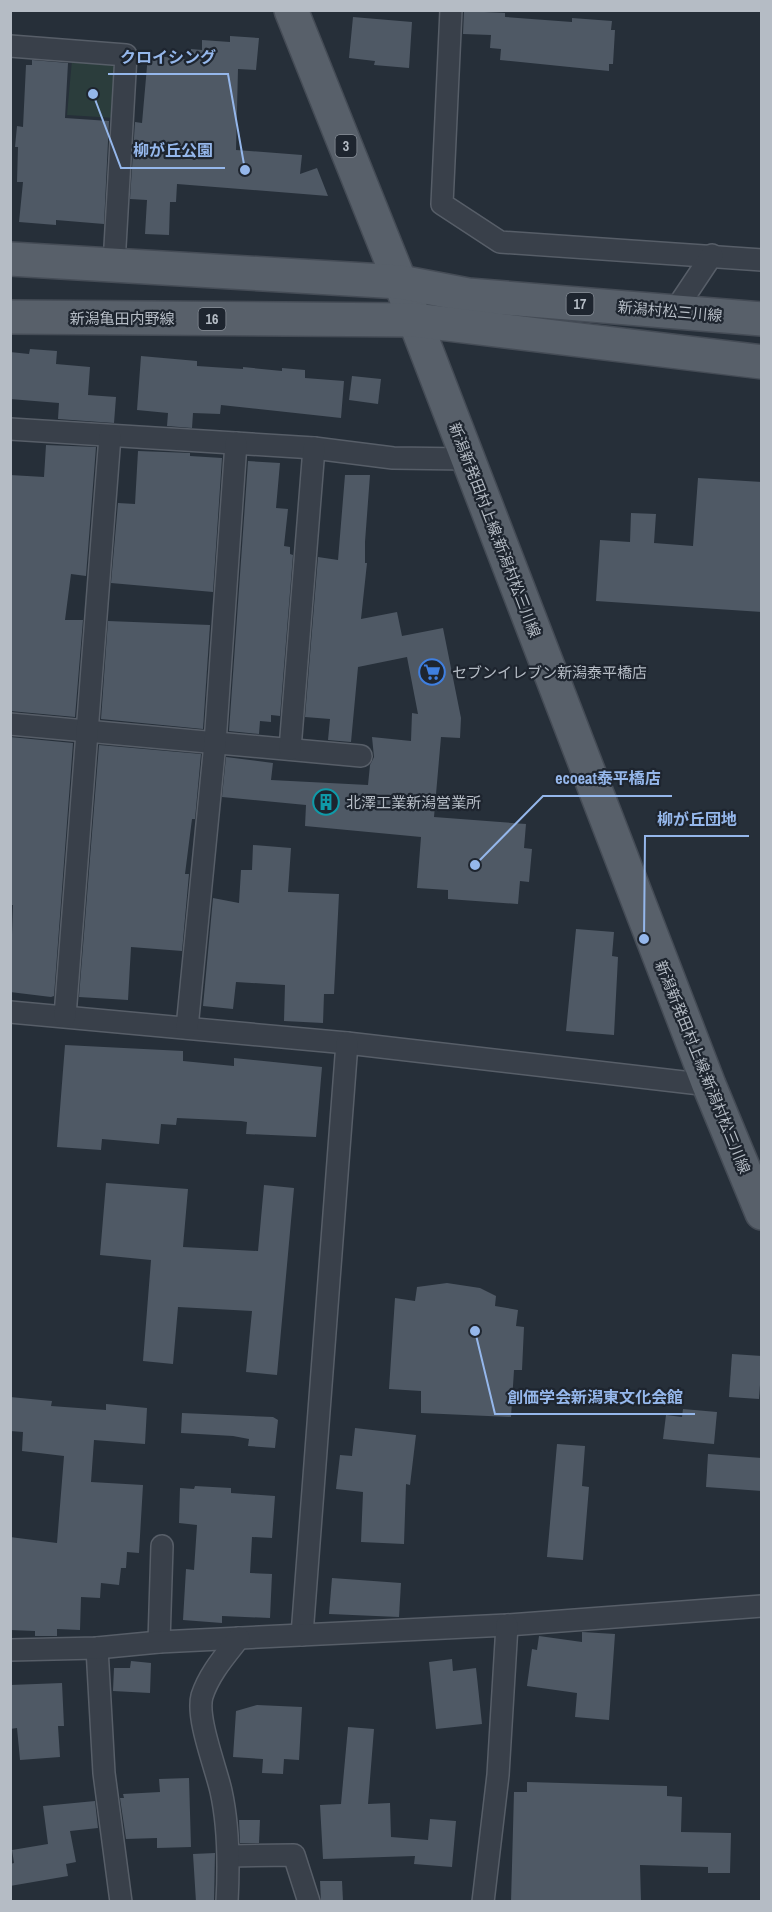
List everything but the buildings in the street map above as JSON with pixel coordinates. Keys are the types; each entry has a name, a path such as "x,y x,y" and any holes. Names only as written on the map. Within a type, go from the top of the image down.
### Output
{"main road":[{"name":"3","path":"291,10 400,282"},
{"path":"10,259 400,282"},
{"name":"新潟村松三川線","path":"400,282 468,295 762,319"},
{"name":"新潟新発田村上線;新潟村松三川線","path":"400,282 709,1085 762,1214"},
{"name":"新潟亀田内野線","path":"10,317 414,321"},
{"path":"414,321 762,362"}],"street":[{"path":"451,10 442,204 500,242 762,260"},
{"path":"10,46 126,55 114,264"},
{"path":"674,312 712,255"},
{"path":"10,429 314,448 393,458 467,459"},
{"path":"65,1016 85,730 110,436"},
{"path":"187,1028 214,743 236,443"},
{"path":"290,749 314,448"},
{"path":"10,724 361,756"},
{"path":"10,1012 347,1043 709,1085"},
{"path":"302,1635 347,1043"},
{"path":"159,1642 162,1545"},
{"path":"10,1650 97,1648 159,1642 507,1625 762,1606"},
{"path":"483,1902 498,1775 507,1625"},
{"path":"227,1902 229,1856 221,1792 206,1737 201,1698 217,1666 239,1638"},
{"path":"97,1648 104,1773 122,1902"},
{"path":"229,1856 294,1855 309,1902"}],"shaded area":[{"path":"72,60 110,61 119,74 115,118 67,115"}],"place":[{"name":"柳が丘公園","path":"93,94"},
{"name":"クロイシング","path":"245,170"},
{"name":"セブンイレブン新潟泰平橋店","path":"432,672"},
{"name":"北澤工業新潟営業所","path":"326,802"},
{"name":"ecoeat泰平橋店","path":"475,865"},
{"name":"柳が丘団地","path":"644,939"},
{"name":"創価学会新潟東文化会館","path":"475,1331"}]}
